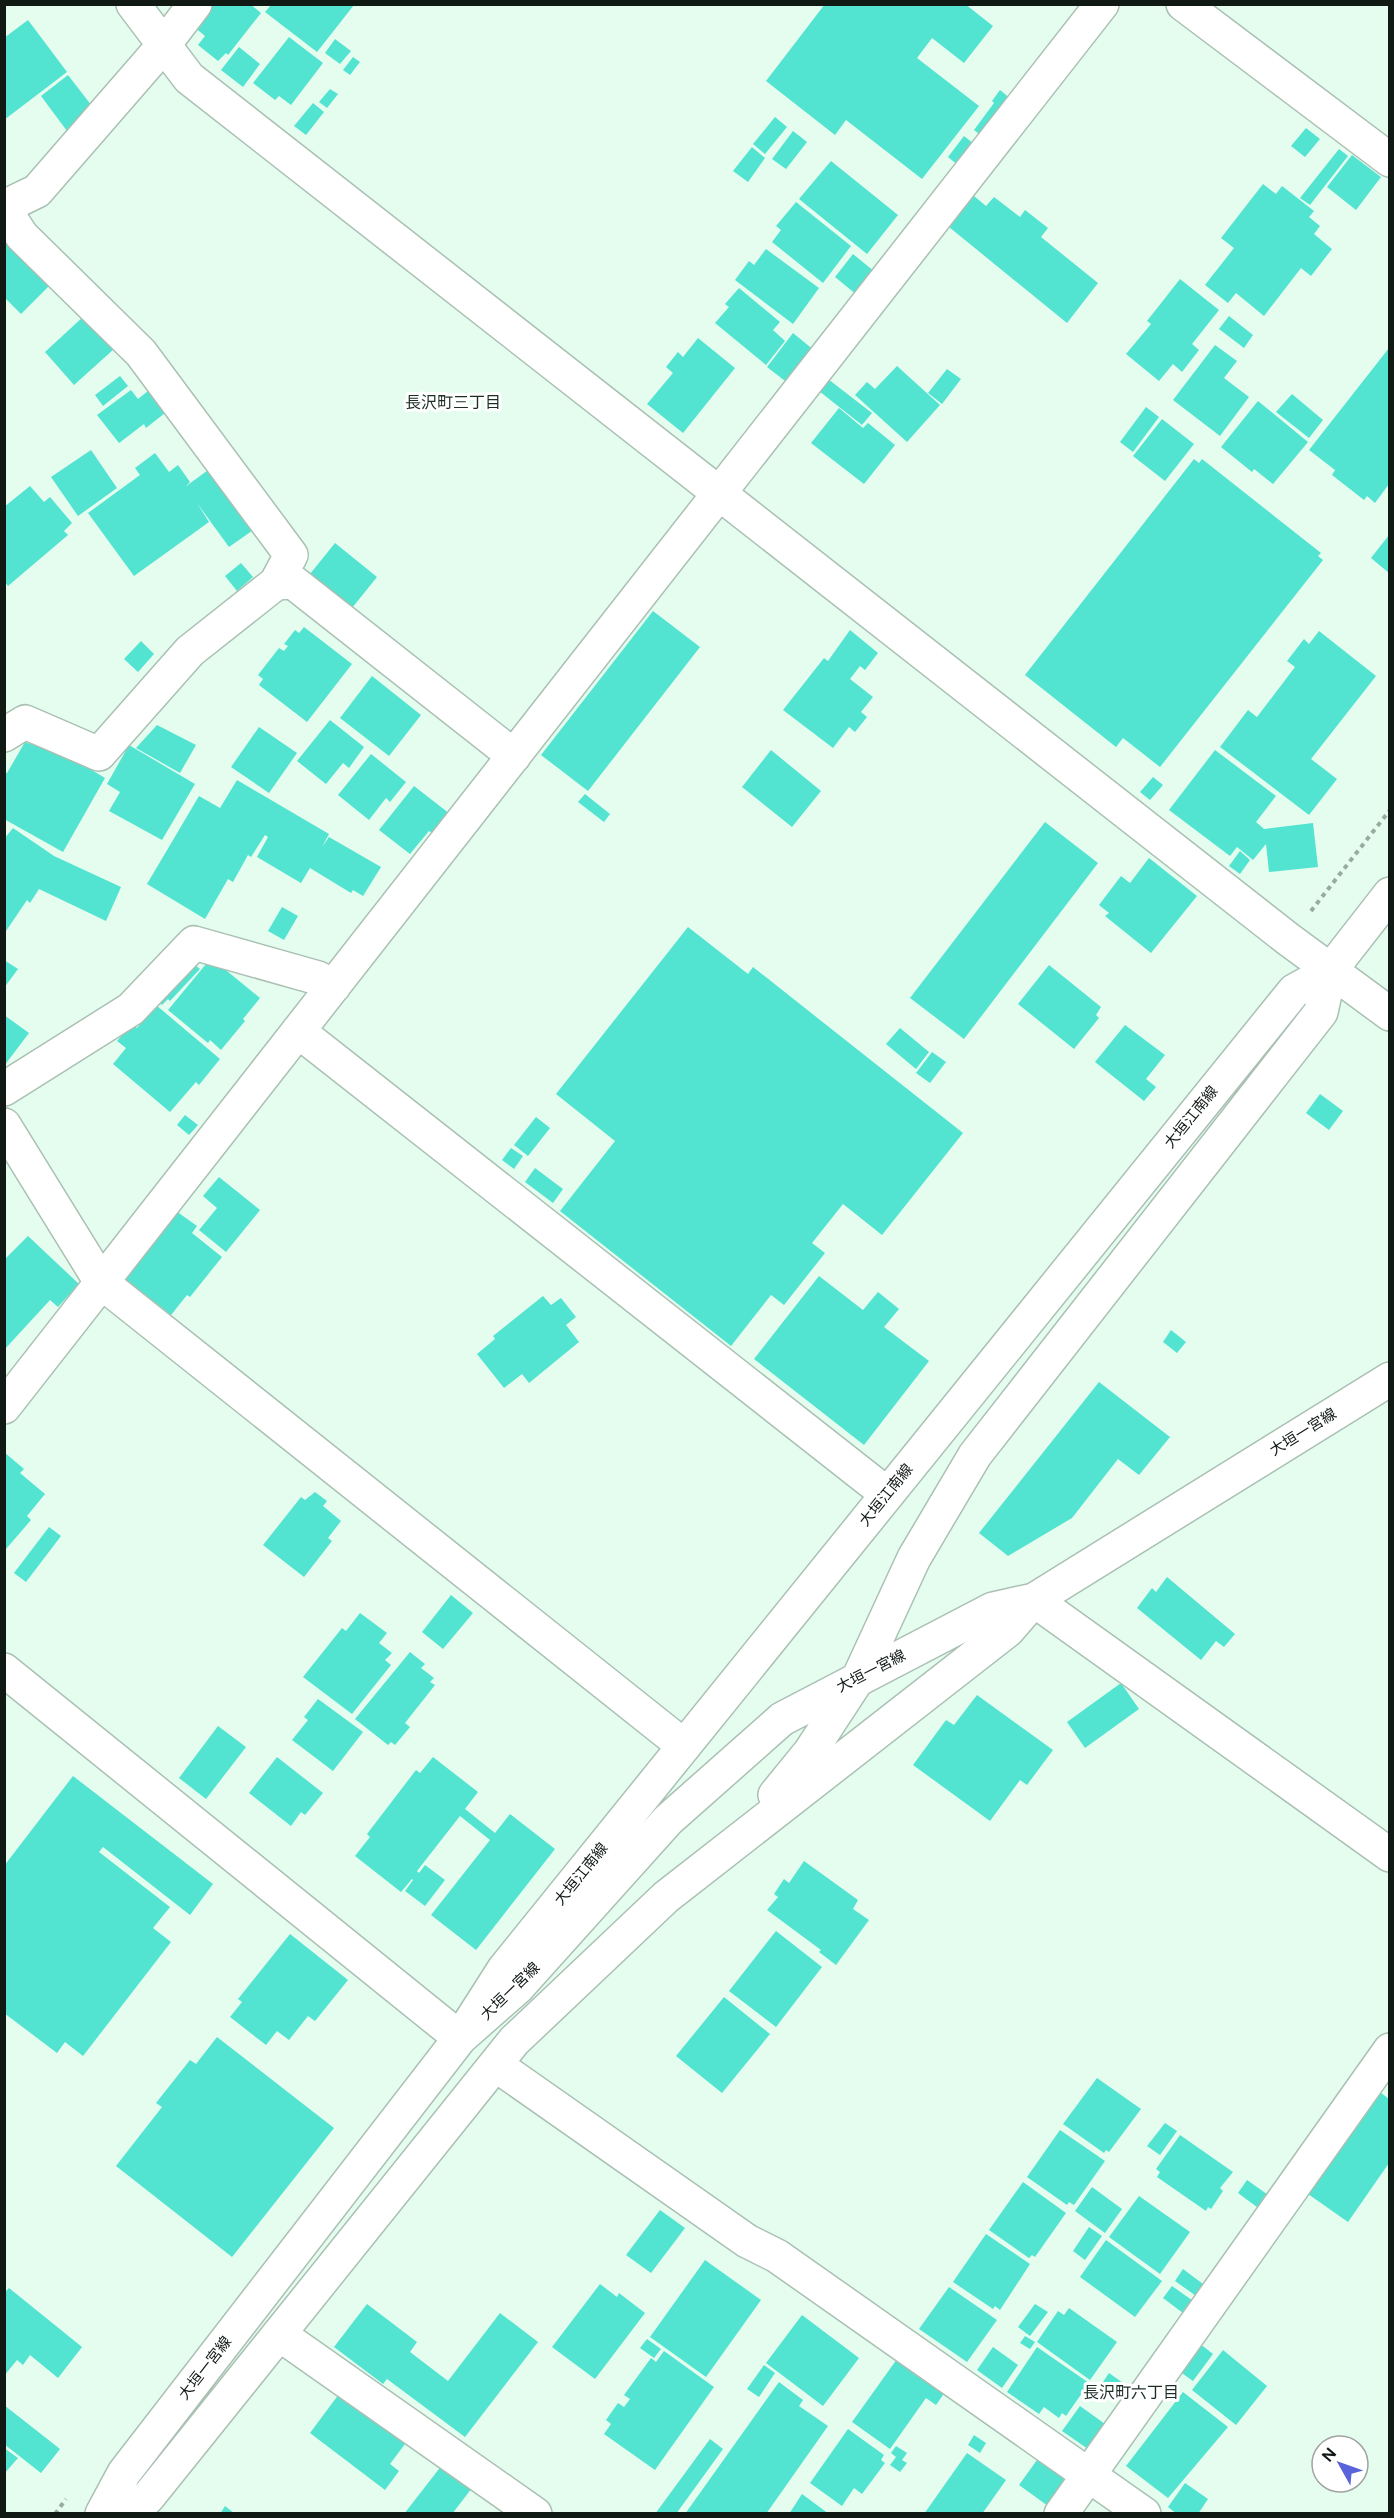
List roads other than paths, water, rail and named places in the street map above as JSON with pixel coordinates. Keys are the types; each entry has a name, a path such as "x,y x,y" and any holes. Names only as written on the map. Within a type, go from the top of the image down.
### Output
{"street":[{"path":"133,4 189,78 720,495 1389,1014"},
{"path":"4,735 25,722 99,754 190,651 276,583 291,555 141,353 22,236 4,208 38,191 163,46 195,4"},
{"path":"4,1407 1102,4"},
{"path":"1183,4 1389,160"},
{"path":"276,583 293,582 514,756"},
{"name":"大垣江南線","path":"460,2038 504,1969 1294,991 1330,970 1389,894"},
{"path":"4,1089 131,1009 194,943 318,978 334,987"},
{"name":"大垣江南線","path":"739,1839 810,1752 859,1677 914,1558 975,1455 1321,1012 1330,970"},
{"path":"298,1031 887,1494"},
{"path":"4,1125 101,1282 684,1746"},
{"name":"大垣一宮線","path":"131,2514 150,2496 514,2041 666,1897 1008,1630 1034,1600 1389,1379"},
{"path":"1034,1600 1389,1855"},
{"name":"大垣一宮線","path":"102,2514 124,2473 460,2038 518,1987 668,1820 782,1719 993,1609 1034,1600"},
{"path":"4,1670 460,2038"},
{"path":"1061,2514 1389,2050"},
{"path":"496,2065 747,2241 777,2256 1144,2514"},
{"path":"279,2334 536,2514"}],"district":[{"name":"長沢町三丁目","path":"453,402"},
{"name":"長沢町六丁目","path":"1131,2392"}]}
